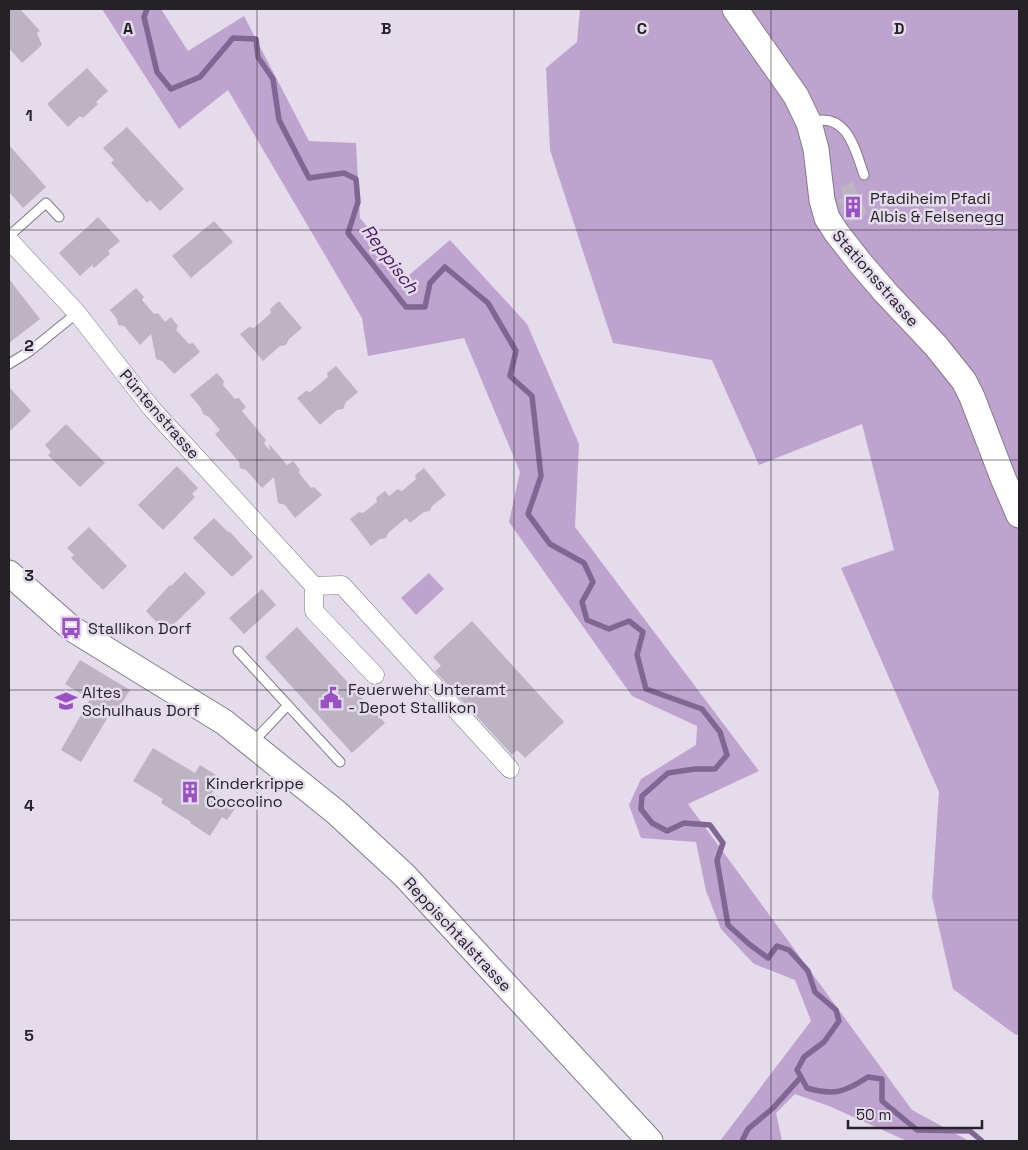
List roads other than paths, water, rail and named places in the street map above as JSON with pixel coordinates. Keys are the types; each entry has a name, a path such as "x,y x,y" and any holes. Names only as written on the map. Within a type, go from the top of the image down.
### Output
{"main road":[{"name":"Stationsstrasse","path":"735,9 796,96 809,123 816,149 822,200 827,218 861,264 936,346 964,381 1019,515"},
{"name":"Reppischtalstrasse","path":"9,573 71,628 217,718 337,812 406,876 650,1141"}],"street":[{"name":"Püntenstrasse","path":"9,238 76,313 152,409 314,586"},
{"path":"375,675 314,611 314,586 342,586 510,769"}],"lane":[{"path":"809,123 820,119 834,122 850,135 864,175"},
{"path":"9,238 46,203 59,217"},
{"path":"9,364 30,351 76,313"},
{"path":"238,650 340,762"},
{"path":"251,743 288,705"}],"waterway":[{"name":"Reppisch","path":"147,9 144,17 157,72 171,89 200,77 233,38 256,39 258,57 273,79 279,120 309,178 344,173 356,179 358,202 348,233 406,307 425,307 430,283 445,267 488,303 516,351 510,376 532,396 541,476 528,514 550,544 584,563 593,582 582,602 587,620 609,629 629,621 643,632 637,655 646,689 702,709 720,732 727,755 715,769 695,769 668,773 642,796 641,809 652,823 667,831 684,823 710,825 723,843 717,860 728,925 768,958 777,946 789,950 808,971 815,992 836,1010 839,1021 824,1042 804,1057 797,1070 807,1088 832,1092 846,1089 868,1077 882,1079 882,1101 917,1130 970,1131 982,1141"},
{"path":"742,1141 748,1129 773,1108 801,1077"}],"place":[{"name":"Pfadiheim Pfadi Albis & Felsenegg","path":"853,207"},
{"name":"Stallikon Dorf","path":"71,628"},
{"name":"Feuerwehr Unteramt - Depot Stallikon","path":"331,698"},
{"name":"Altes Schulhaus Dorf","path":"66,701"},
{"name":"Kinderkrippe Coccolino","path":"190,792"}]}
